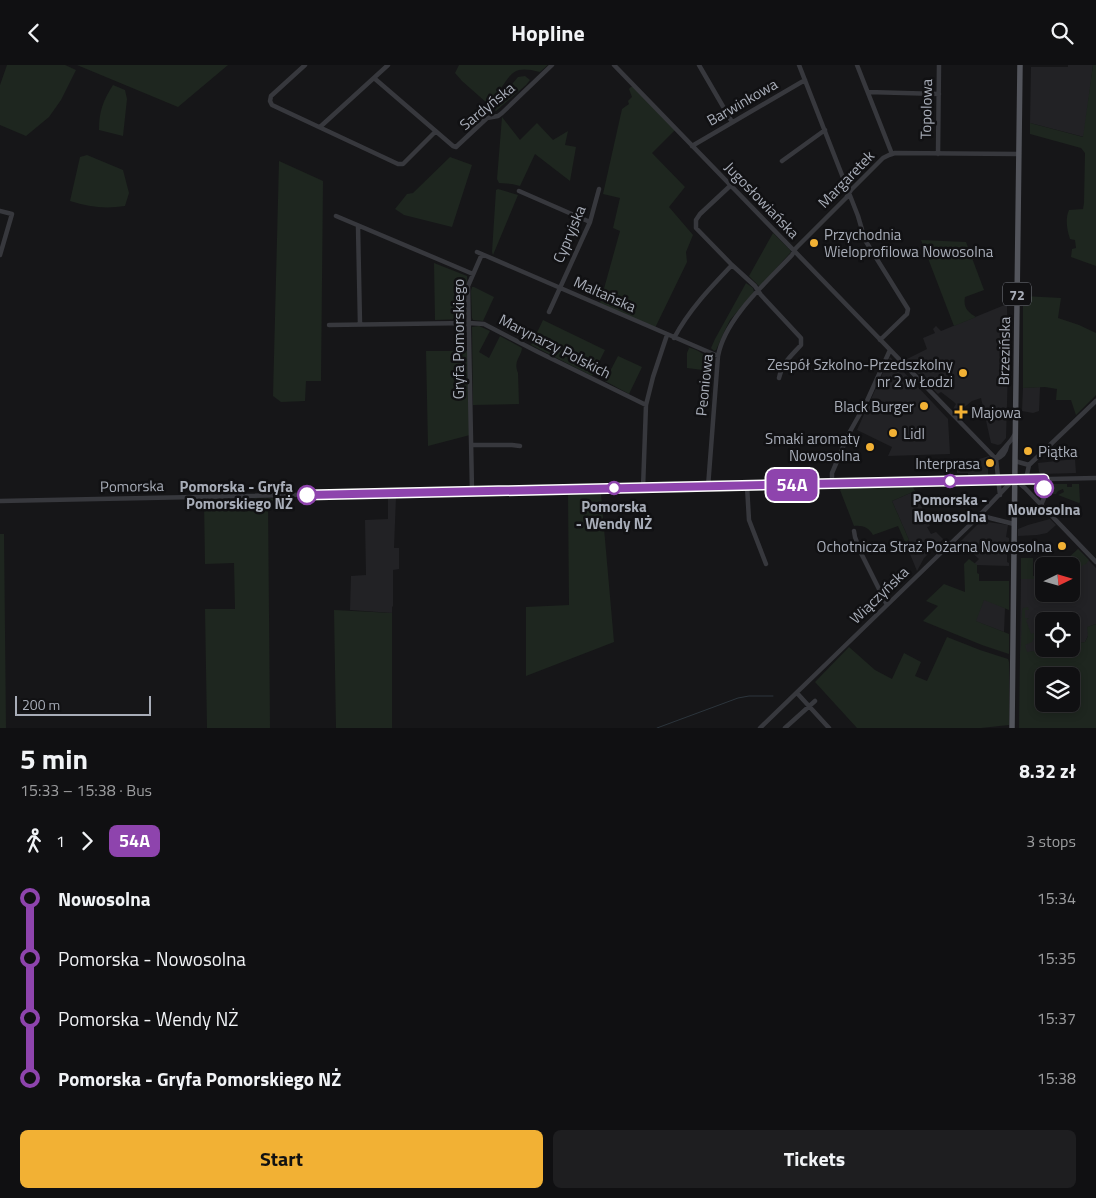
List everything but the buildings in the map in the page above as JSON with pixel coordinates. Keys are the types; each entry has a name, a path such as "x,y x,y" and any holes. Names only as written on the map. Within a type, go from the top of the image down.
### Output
{"main road":[{"name":"Brzezińska","path":"1012,728 1020,65"}],"street":[{"path":"305,65 271,96 270,101 272,105 398,164 403,164 435,131"},
{"path":"320,127 388,65"},
{"name":"Sardyńska","path":"374,78 453,146 458,146 487,118 498,116 502,113 552,65"},
{"name":"Jugosłowiańska","path":"614,65 996,459"},
{"path":"699,65 732,122"},
{"path":"799,65 860,221 865,240 908,309 907,314 880,340"},
{"path":"857,65 892,154"},
{"name":"Topolowa","path":"938,154 939,65"},
{"name":"Barwinkowa","path":"692,146 805,80"},
{"path":"868,92 939,94"},
{"path":"782,161 824,130"},
{"name":"Margaretek","path":"794,251 883,159 892,154 1019,155"},
{"path":"730,186 700,214 696,219 696,228 755,286 760,295 802,340 801,345 784,363 779,378"},
{"name":"Cypryjska","path":"549,311 590,222 599,189"},
{"path":"519,191 590,222"},
{"path":"0,211 12,214 0,255"},
{"name":"Gryfa Pomorskiego","path":"336,216 473,274 468,286 472,491"},
{"path":"358,226 360,324"},
{"name":"Peoniowa","path":"708,487 718,356 722,341 740,313 794,251"},
{"name":"Maltańska","path":"473,274 479,253 718,356"},
{"path":"674,338 704,294 732,265"},
{"name":"Marynarzy Polskich","path":"329,325 484,324 646,405"},
{"path":"643,488 646,405 653,377 668,335"},
{"path":"832,484 832,473 848,435 890,350"},
{"path":"1026,479 1029,465 1096,401"},
{"path":"1000,495 996,459 1005,452 1007,445 1015,434"},
{"path":"472,445 512,445 520,447"},
{"path":"1014,461 1029,465"},
{"name":"Pomorska","path":"0,501 1096,478"},
{"path":"1014,479 1096,562"},
{"name":"Wiączyńska","path":"760,728 1000,495 1014,479"},
{"path":"1041,505 1044,498 1044,479"},
{"path":"747,486 749,520 766,563"},
{"path":"980,514 1014,524"},
{"path":"854,531 861,553 887,605"},
{"path":"796,693 829,728"},
{"path":"785,728 815,701"}],"shaded area":[{"path":"7,65 65,65 76,70 61,100 49,117 26,136 0,125 0,85"},
{"path":"77,65 228,65 178,107"},
{"path":"459,65 548,65 540,72 518,70 510,76 497,94 498,98 502,96 518,77 525,76 530,80 496,111 455,73"},
{"path":"1068,65 1093,65 1084,137 1030,123 1031,67 1068,67"},
{"path":"1093,65 1096,65 1096,266 1071,257 1072,249 1076,248 1075,240 1070,239 1067,225 1069,210 1083,209 1085,153 1081,148 1030,134 1030,123 1083,137"},
{"path":"113,85 125,90 127,99 123,136 99,130 102,106"},
{"path":"631,87 675,130 652,153 685,187 669,207 693,235 686,252 687,262 655,328 600,303 620,231 613,228 620,198 603,194 622,109 629,104 628,101 632,97 629,89"},
{"path":"502,117 520,140 537,123 553,140 568,131 565,145 576,147 570,181 535,154 520,186 499,183 497,179"},
{"path":"87,155 123,170 129,193 125,206 97,207 70,201 80,157"},
{"path":"450,157 472,165 452,227 404,215 395,209 407,194 413,193"},
{"path":"279,161 323,181 321,381 306,381 305,401 281,402 273,396"},
{"path":"496,190 518,195 493,255"},
{"path":"773,233 791,252 759,286 749,276"},
{"path":"921,240 966,242 984,290 965,297 967,309 976,317 954,326"},
{"path":"434,263 467,276 467,317 464,319 435,320"},
{"path":"746,283 753,288 754,292 730,320 714,351 711,348 715,339"},
{"path":"472,287 494,297 483,321 473,320 472,318"},
{"path":"1023,296 1061,298 1058,318 1096,333 1096,395 1076,415 1071,400 1056,400 1057,389 1045,387 1023,388"},
{"name":"Zespół Szkolno-Przedszkolny nr 2 w Łodzi","path":"1007,304 1006,438 998,445 991,443 981,398 972,401 957,413 953,409 956,404 941,392 938,394 905,360 927,349 923,338 935,333 933,329 936,326 941,331"},
{"path":"543,320 605,350 592,376 531,345"},
{"path":"479,326 490,331 479,352 489,358 500,336 522,348 516,365 519,404 473,405 472,327"},
{"path":"687,347 698,351 710,359 713,362 712,370 687,368 689,348"},
{"path":"426,351 468,351 470,435 428,446"},
{"path":"618,356 642,367 629,394 605,381"},
{"path":"890,357 911,380 909,382 916,389 918,387 948,419 950,454 888,456 892,447 857,430"},
{"path":"1040,387 1039,411 1033,413 1022,411 1023,388"},
{"path":"989,456 992,461 991,468 988,469 988,475 957,473 957,460 973,461"},
{"path":"1075,459 1076,473 1041,474 1039,472 1038,463"},
{"path":"1054,484 1067,484 1067,487 1072,487 1072,484 1079,484 1080,502 1058,495 1064,492 1063,489 1053,494"},
{"path":"912,485 915,491 892,501 909,540 905,542 898,526 873,535 865,527 854,526 840,490 843,487"},
{"path":"915,491 930,526 927,527 931,534 936,532 943,539 924,558 917,571 905,542 909,540 892,501"},
{"path":"568,494 601,494 614,642 526,676 526,607 569,605"},
{"path":"388,497 396,497 394,548 399,548 399,569 393,570 392,613 350,610 351,576 366,575 365,520 388,519"},
{"path":"285,498 286,500 268,501 270,728 207,728 205,609 235,609 234,563 205,564 204,500"},
{"path":"1050,519 1056,525 1047,533 1018,536 1018,529"},
{"path":"981,521 1008,525 1006,537 1009,538 1007,562 1009,566 976,565 974,564 979,559 960,542"},
{"path":"0,534 4,534 6,728 0,728"},
{"path":"1078,549 1096,568 1096,624 1088,627 1088,636 1085,642 1080,643 1080,612 1035,612 1035,651 1020,654 1021,579 1035,579 1035,603 1080,603 1080,557 1075,557"},
{"path":"1078,549 1089,560 1080,568 1080,557 1069,557"},
{"path":"1021,558 1033,558 1033,576 1035,576 1035,579 1021,579"},
{"path":"969,559 977,565 979,581 1009,581 1009,610 984,600 976,621 1009,634 1009,654 923,621 938,606 926,601 944,584 965,592 964,564"},
{"path":"984,599 1005,608 1004,632 975,621"},
{"path":"1028,607 1029,610 1025,610 1025,618 1029,618 1026,620 1031,634 1034,633 1035,636 1032,642 1025,645 1027,652 1035,651 1035,657 1080,657 1080,643 1085,642 1088,636 1087,627 1096,624 1096,728 1019,728 1022,610"},
{"path":"334,610 392,613 392,728 336,728"},
{"path":"947,637 1008,659 1009,725 981,728 857,728 815,682 849,647 875,670 892,679 904,653 921,662 915,676 927,681"}],"waterway":[{"path":"657,728 738,698 773,696"}],"bus line":[{"name":"54A","path":"307,495 1044,479 1044,488"}],"place":[{"name":"Przychodnia Wieloprofilowa Nowosolna","path":"814,243"},
{"name":"Zespół Szkolno-Przedszkolny nr 2 w Łodzi","path":"963,373"},
{"name":"Black Burger","path":"924,406"},
{"name":"Majowa","path":"961,412"},
{"name":"Lidl","path":"893,433"},
{"name":"Smaki aromaty Nowosolna","path":"870,447"},
{"name":"Piątka","path":"1028,451"},
{"name":"Interprasa","path":"990,463"},
{"name":"Pomorska - Nowosolna","path":"950,481"},
{"name":"Pomorska - Wendy NŻ","path":"614,488"},
{"name":"Nowosolna","path":"1044,488"},
{"name":"Pomorska - Gryfa Pomorskiego NŻ","path":"307,495"},
{"name":"Ochotnicza Straż Pożarna Nowosolna","path":"1062,546"}]}
